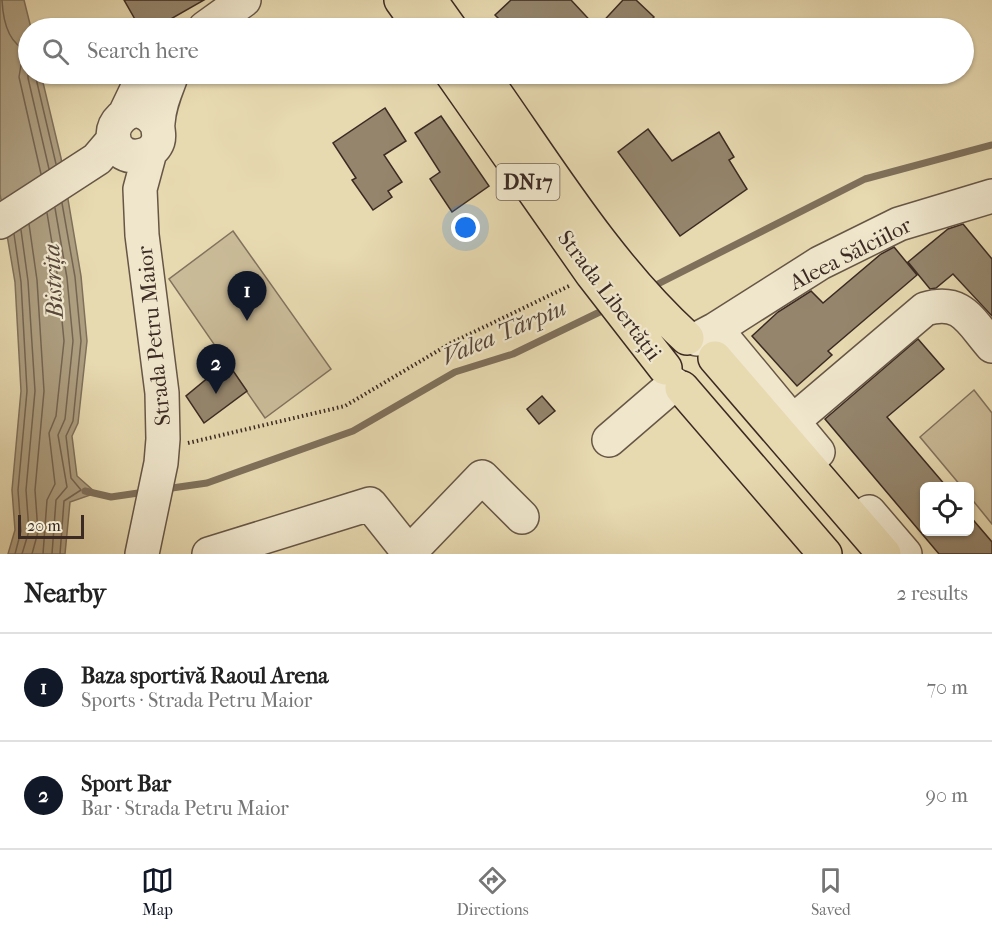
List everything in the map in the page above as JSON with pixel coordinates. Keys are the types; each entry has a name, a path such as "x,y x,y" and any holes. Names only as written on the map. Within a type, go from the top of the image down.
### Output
{"main road":[{"path":"401,0 414,18"},
{"path":"430,0 443,18"},
{"name":"Strada Libertății","path":"460,84 607,280 646,320 673,380"},
{"name":"Strada Libertății","path":"488,84 607,280"},
{"name":"Strada Libertății","path":"646,320 704,341"},
{"path":"704,341 716,368 707,383 699,388 673,380 665,357 670,347 704,341"},
{"name":"DN17","path":"704,341 884,554"},
{"name":"DN17","path":"673,380 825,554"}],"street":[{"path":"219,18 244,0"},
{"path":"123,145 137,89 142,84"},
{"path":"0,222 123,145 161,102 168,84"},
{"name":"Strada Petru Maior","path":"123,145 140,189 142,235 169,455 143,550"},
{"name":"Aleea Sălciilor","path":"704,341 820,263 899,224 992,196"},
{"path":"792,422 924,309 939,304 951,305 960,309 992,346"},
{"path":"704,341 792,422 905,554"},
{"path":"609,440 673,380"},
{"path":"208,554 370,504 409,554 482,477 522,516"}],"path":[{"path":"169,455 345,406 451,343 607,280"}],"shaded area":[{"path":"233,231 331,369 265,418 169,279"},
{"path":"974,390 992,413 992,524 974,502 974,482 958,482 920,437"}],"water":[{"name":"Bistrița","path":"0,0 24,0 28,18 18,18 18,84 43,84 61,158 81,276 87,341 78,423 72,436 77,476 96,493 70,502 65,554 8,554 15,530 12,490 21,391 15,282 0,194"}],"building":[{"path":"124,0 204,0 172,18 134,18"},
{"path":"511,0 571,0 588,18 498,18 495,15"},
{"path":"623,0 636,0 654,17 606,18"},
{"path":"385,108 406,141 384,155 402,182 388,191 392,197 373,210 352,180 356,178 333,143"},
{"path":"441,116 489,186 452,212 430,179 440,172 415,133"},
{"path":"648,129 672,161 719,132 734,157 729,160 747,189 680,236 618,152"},
{"path":"963,224 992,259 992,316 953,274 936,288 930,289 908,262 948,229"},
{"path":"894,247 917,275 828,351 832,355 797,386 752,336 778,312 811,291 823,303 881,254"},
{"path":"918,339 944,369 887,417 943,482 920,482 920,532 825,419"},
{"path":"227,362 247,391 204,423 186,396"},
{"path":"542,396 555,411 539,424 527,409"},
{"path":"974,521 992,542 992,554 939,554 924,536 974,536"}],"waterway":[{"name":"Valea Tărpiu","path":"650,288 865,179 992,145"},
{"name":"Valea Tărpiu","path":"165,489 207,483 353,431 455,372 513,354 608,308"},
{"name":"Valea Tărpiu","path":"85,491 111,497 145,492"}],"place":[{"name":"Baza sportivă Raoul Arena","path":"247,321"},
{"name":"Sport Bar","path":"216,394"}]}
